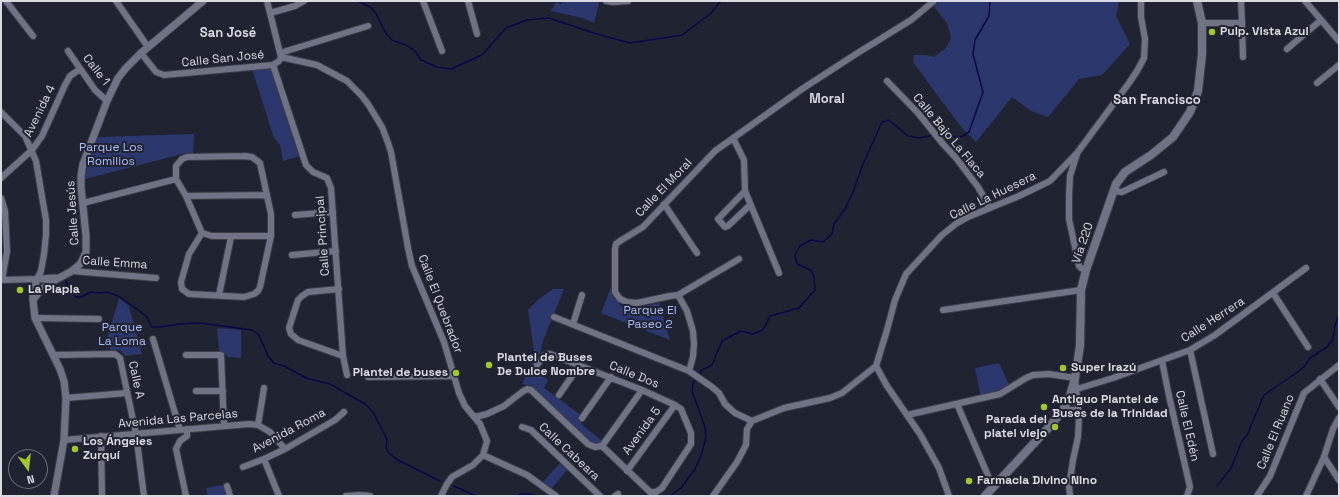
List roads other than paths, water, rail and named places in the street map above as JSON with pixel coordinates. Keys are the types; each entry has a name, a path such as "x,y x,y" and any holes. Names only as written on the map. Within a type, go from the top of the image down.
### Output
{"main road":[{"name":"Vía 220","path":"985,496 1050,426 1063,410 1070,396 1075,378 1080,346 1081,290 1086,270 1113,191 1116,184 1125,172 1151,155 1173,137 1190,112 1198,91 1202,54 1202,23 1197,1"}],"street":[{"path":"6,1 33,36"},
{"path":"116,1 148,47"},
{"path":"192,1 194,9"},
{"name":"Calle Jesús","path":"33,300 48,284 72,271 81,263 86,252 81,176 83,164 107,101 118,78 141,53 203,1"},
{"name":"Calle San José","path":"141,53 156,72 164,75 273,65 279,61 280,55 267,1"},
{"path":"270,13 295,6 304,1"},
{"path":"423,1 442,51"},
{"path":"468,1 477,34"},
{"path":"606,1 628,1"},
{"name":"Calle El Moral","path":"678,295 637,303 620,300 615,292 616,244 643,227 715,151 809,85 911,20 934,1"},
{"name":"Calle La Huesera","path":"876,366 895,300 906,274 942,235 957,223 1050,181 1077,153 1129,83 1144,58 1145,40 1141,17 1141,1"},
{"path":"1241,1 1243,58"},
{"path":"1306,1 1339,41"},
{"path":"1287,49 1321,20"},
{"path":"1202,23 1242,23"},
{"path":"280,55 368,26"},
{"name":"Calle 1","path":"68,51 95,90 107,101"},
{"name":"Calle El Quebrador","path":"280,55 317,65 347,81 361,95 378,120 391,152 412,266 444,342 459,393 464,404 480,424 486,441 483,455"},
{"name":"Calle Principal","path":"273,65 306,166 313,172 327,178 329,182 336,251 343,356 347,375"},
{"path":"1317,83 1339,65"},
{"name":"Avenida 4","path":"1,178 32,150 42,136 64,85 70,76 80,69"},
{"name":"Calle Bajo La Flaca","path":"887,81 918,113 961,164 978,187 990,208"},
{"path":"3,114 25,136 32,150 39,173 46,220 44,254 33,292 33,300 35,318 60,369 64,381 66,398 64,440 54,496"},
{"path":"1,123 3,114"},
{"path":"733,138 744,160 745,191 779,273"},
{"path":"1077,153 1070,176 1068,196 1069,219 1079,266 1086,270"},
{"path":"249,156 257,160 261,167 272,223 271,236 258,291 244,297 189,294 182,289 180,282 185,263 202,234 186,196 176,179 176,166 182,159 187,157 249,156"},
{"path":"1113,191 1122,192 1164,172"},
{"path":"83,203 176,179"},
{"path":"745,191 718,219 725,227 728,226 750,205"},
{"path":"186,196 267,195"},
{"path":"1,198 5,211 7,250 1,280 62,277"},
{"path":"664,204 697,253"},
{"path":"295,215 332,212"},
{"path":"202,234 231,237 271,236"},
{"path":"219,295 231,237"},
{"path":"292,255 336,251"},
{"path":"689,371 693,357 693,331 687,310 678,295 738,259"},
{"name":"Calle Herrera","path":"1077,389 1096,384 1190,350 1215,335 1306,268"},
{"name":"Calle Emma","path":"72,271 156,278"},
{"path":"339,290 308,292 302,296 298,300 289,328 298,340 343,356"},
{"path":"943,310 1081,290"},
{"path":"1273,293 1308,348"},
{"path":"572,324 582,294"},
{"path":"554,316 689,371 719,393 725,404 734,413 752,421"},
{"path":"35,318 99,319"},
{"path":"153,339 180,430"},
{"path":"1190,350 1214,454"},
{"name":"Calle Dos","path":"537,365 543,356 547,354 642,390 675,405"},
{"name":"Calle A","path":"53,355 118,355 121,360 136,434 144,496"},
{"path":"186,355 221,355 224,426"},
{"name":"Calle El Edén","path":"1162,360 1168,396 1190,487 1187,496"},
{"name":"Calle El Ruano","path":"1257,496 1270,476 1304,393 1339,365"},
{"path":"559,395 579,366"},
{"path":"714,496 746,445 748,429 752,421 784,408 813,402 836,395 856,383 876,366 887,386 920,434 939,468 949,496"},
{"path":"907,415 1000,394 1033,375 1049,374 1075,378 1079,417 1078,437 1069,486 1070,496"},
{"path":"368,377 454,376"},
{"path":"582,418 611,378"},
{"path":"1320,379 1339,407"},
{"path":"264,388 258,425 270,432 285,449"},
{"path":"475,417 488,414 504,406 527,389 530,390 588,444 595,447 602,446 642,390"},
{"path":"196,391 222,391"},
{"path":"66,398 127,393"},
{"path":"957,404 993,487"},
{"path":"602,446 650,492 656,492 662,488 691,444 692,439 681,409 675,405"},
{"name":"Avenida 5","path":"627,471 675,405"},
{"path":"1063,410 1072,410 1079,417"},
{"name":"Avenida Roma","path":"242,467 285,449 335,420 344,412"},
{"path":"1306,496 1324,457 1333,429 1339,418"},
{"name":"Avenida Las Parcelas","path":"64,440 224,426 258,425"},
{"name":"Calle Cabeara","path":"522,427 531,430 600,496"},
{"path":"186,496 176,449 180,441 187,436 187,429"},
{"path":"101,436 102,496"},
{"path":"440,496 452,477 473,466 483,455 528,475 556,496"},
{"path":"1324,457 1339,480"},
{"path":"264,459 279,496"},
{"path":"227,486 230,496"},
{"path":"346,496 370,496"}],"waterway":[{"path":"358,1 370,7 376,13 385,32 392,40 406,45 415,51 421,60 437,67 451,69 482,55 506,28 527,20 549,18 630,43 682,35 710,14 721,1"},
{"path":"939,135 961,137 969,132 983,92 973,54 975,40 989,16 990,1"},
{"path":"699,375 702,370 712,365 722,341 741,331 753,334 763,330 770,316 799,308 815,290 814,277 811,270 797,264 795,255 800,246 811,240 823,242 832,234 834,224 845,209 882,122 889,120 908,136 919,138 934,135"},
{"path":"66,281 69,289 76,297 81,297 91,292 107,292 118,296 146,316 152,327 200,323 252,330 259,335 268,356 274,363 284,366 306,378 330,384 365,404 373,412 384,433 387,440 386,447 388,452 396,459 440,481"},
{"path":"1217,486 1231,468 1264,395 1304,367 1310,358 1327,347 1333,339 1335,325 1339,315"},
{"path":"670,496 681,488 695,469 701,456 706,437 705,427 692,391 693,383 697,378"},
{"path":"454,486 476,496"},
{"path":"517,496 520,494 537,496"}],"place":[{"name":"Pulp. Vista Azul","path":"1212,32"},
{"name":"La Piapia","path":"20,290"},
{"name":"Plantel de Buses De Dulce Nombre","path":"489,365"},
{"name":"Super Irazú","path":"1063,368"},
{"name":"Plantel de buses","path":"456,373"},
{"name":"Antiguo Plantel de Buses de la Trinidad","path":"1044,407"},
{"name":"Parada del platel viejo","path":"1055,427"},
{"name":"Los Ángeles Zurquí","path":"75,449"},
{"name":"Farmacia Divino Nino","path":"969,481"}],"district":[{"name":"San José","path":"228,33"},
{"name":"Moral","path":"827,99"},
{"name":"San Francisco","path":"1157,100"}],"park label":[{"name":"Parque Los Romilios","path":"111,155"},
{"name":"Parque El Paseo 2","path":"650,318"},
{"name":"Parque La Loma","path":"122,335"}]}
